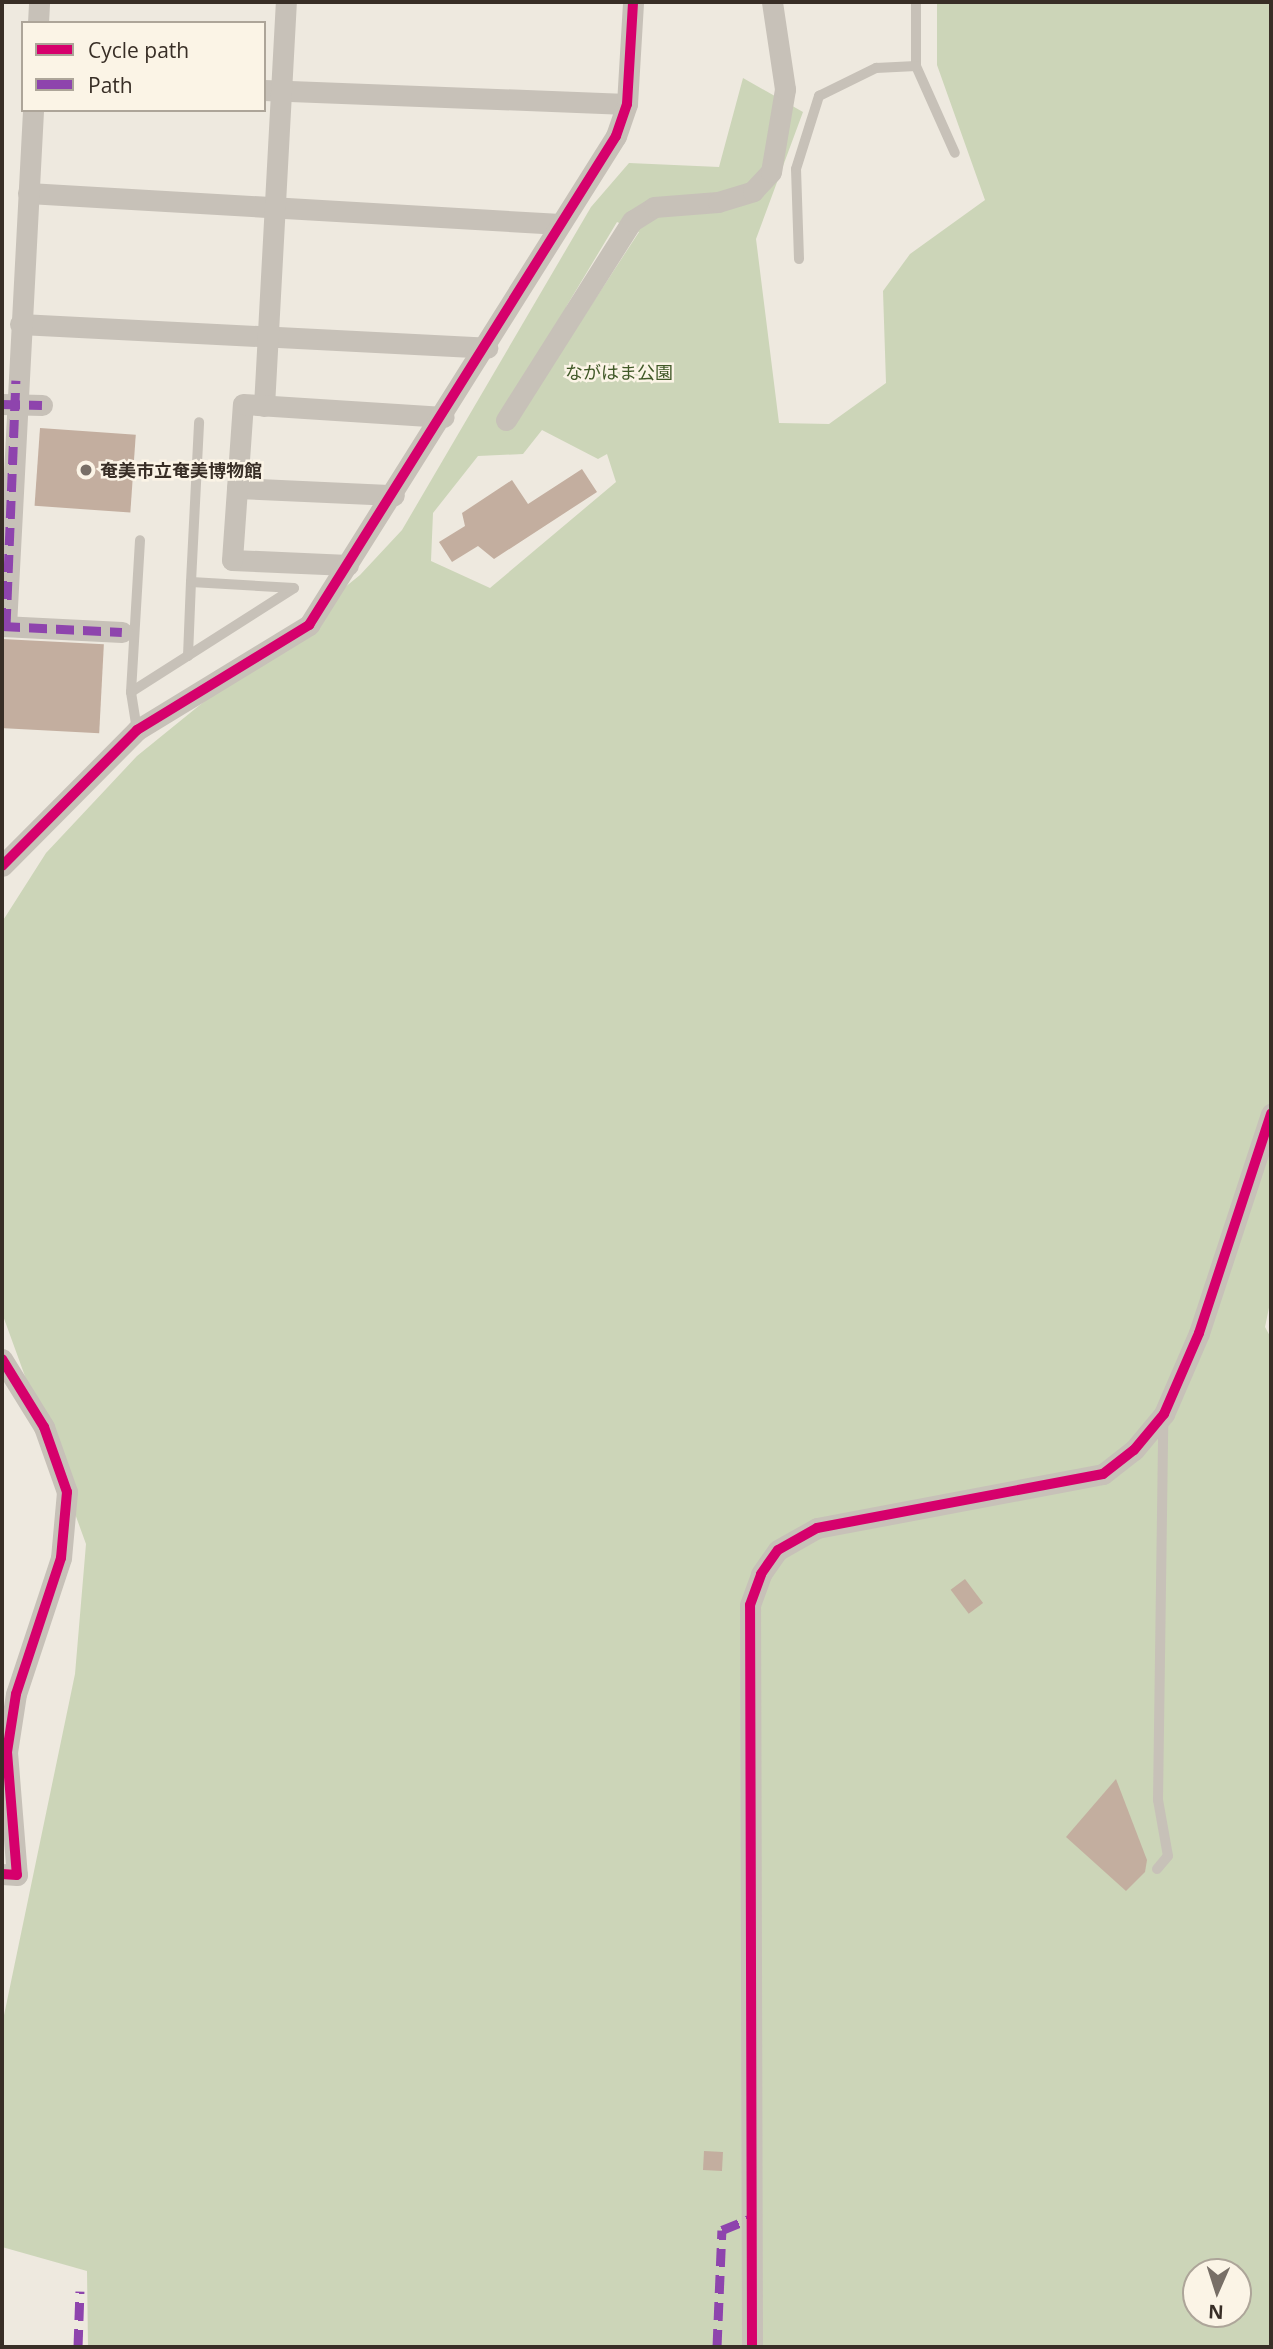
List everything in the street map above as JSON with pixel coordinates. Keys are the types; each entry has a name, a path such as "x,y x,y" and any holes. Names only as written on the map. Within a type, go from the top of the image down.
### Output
{"street":[{"path":"38,21 39,2"},
{"path":"264,406 274,207 272,90 286,2"},
{"path":"4,858 137,730 309,625 444,417 616,136 627,104 633,2"},
{"path":"506,420 632,221 654,207 718,202 753,191 771,172 785,89 772,2"},
{"path":"272,90 627,104"},
{"path":"33,112 20,324 9,379 4,626 122,632"},
{"path":"28,193 560,224"},
{"path":"20,324 487,348"},
{"path":"9,404 42,405"},
{"path":"348,565 232,560 243,404 444,417"},
{"path":"237,488 394,495"},
{"path":"752,2347 750,1605 761,1574 778,1550 817,1528 1103,1474 1164,1414 1199,1333 1271,1114"},
{"path":"2,1359 44,1427 67,1492 61,1558 16,1694 7,1752 17,1875 2,1874"}],"lane":[{"path":"916,2 916,66 955,153"},
{"path":"799,258 796,169 819,96 876,68 916,66"},
{"path":"188,656 199,422"},
{"path":"137,730 131,692 140,540"},
{"path":"131,692 294,588 191,582"},
{"path":"1157,1869 1168,1856 1158,1800 1164,1414"}],"green space":[{"name":"ながはま公園","path":"937,2 1271,2 1271,1298 1265,1327 1271,1338 1271,2347 88,2347 87,2271 2,2247 2,2025 75,1674 86,1544 2,1313 2,922 46,853 137,756 360,575 402,530 591,207 629,163 719,167 743,78 803,112 756,239 779,423 829,424 886,383 883,291 910,254 985,200 937,65","holes":["617,222 639,232 575,330 566,307","542,430 598,459 607,454 616,482 490,588 431,561 433,513 478,456 523,454"]}],"building":[{"name":"奄美市立奄美博物館","path":"40,428 136,435 130,513 35,506"},
{"path":"582,469 597,492 494,559 478,546 452,562 439,542 465,526 462,513 512,480 528,504"},
{"path":"2,639 104,644 99,733 2,728"},
{"path":"965,1579 983,1603 969,1614 951,1590"},
{"path":"1116,1779 1147,1860 1145,1872 1126,1891 1066,1837"},
{"path":"704,2151 723,2152 722,2171 703,2170"}],"marked path":[{"path":"6,626 16,380"},
{"path":"2,404 42,405"},
{"path":"2,626 122,632"},
{"path":"717,2347 722,2230 751,2218"},
{"path":"78,2347 80,2291"}],"cycle path":[{"path":"2,866 137,730 309,625 616,136 627,104 633,2"},
{"path":"752,2347 750,1605 761,1574 778,1550 817,1528 1103,1474 1134,1450 1164,1414 1199,1333 1271,1114"},
{"path":"2,1359 44,1427 67,1492 61,1558 16,1694 7,1752 17,1875 2,1874"}],"place":[{"name":"奄美市立奄美博物館","path":"86,470"}]}
